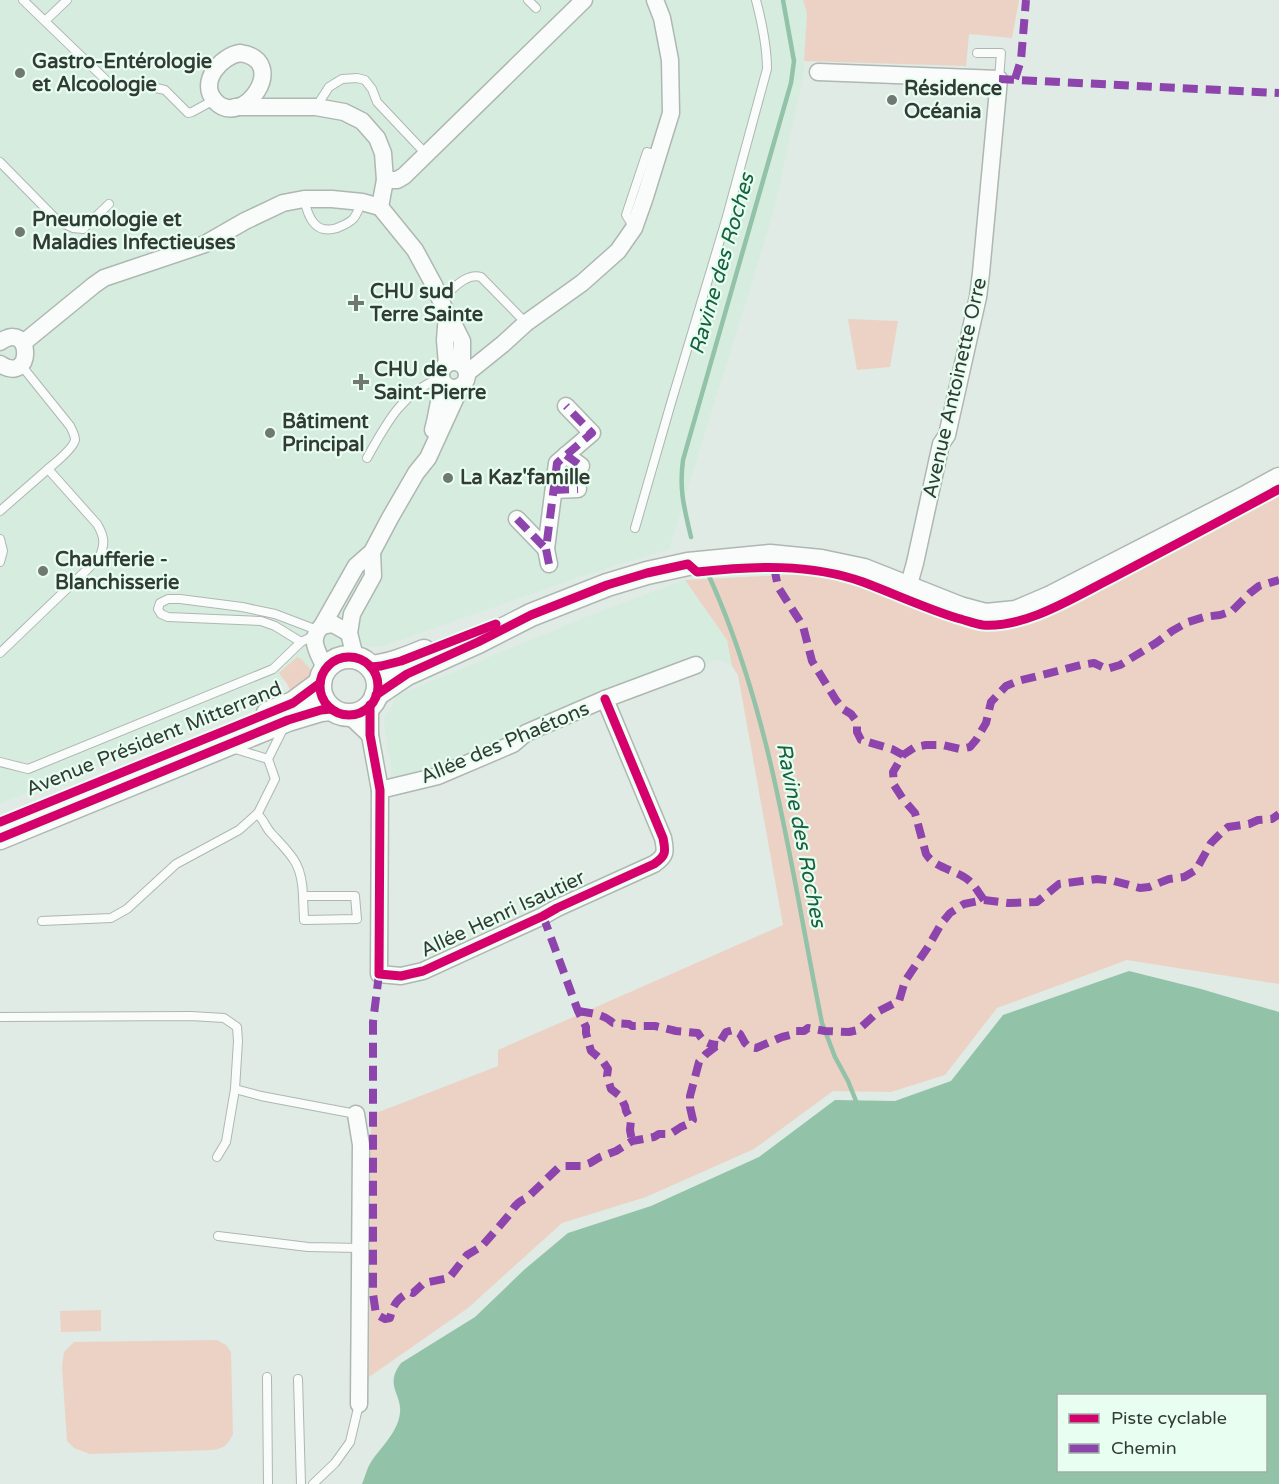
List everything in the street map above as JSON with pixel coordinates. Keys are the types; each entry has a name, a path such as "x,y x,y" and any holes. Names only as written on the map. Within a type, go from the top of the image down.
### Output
{"main road":[{"path":"531,615 504,621 401,661 381,666 346,656 338,658 322,676 322,698 340,712 357,713 407,674 531,615 607,585 688,564 770,556 821,561 864,570 960,608 986,615 1016,612 1060,592 1279,479"},
{"path":"363,662 376,675 378,685 373,700"},
{"name":"Avenue Président Mitterrand","path":"0,822 293,703 322,676"},
{"name":"Avenue Président Mitterrand","path":"0,838 288,720 321,710 340,712"}],"street":[{"path":"385,180 397,180 404,176 584,0"},
{"path":"454,375 503,345 526,323 582,283 618,251 634,228 671,113 670,60 662,18 655,0"},
{"path":"235,108 256,92 263,75 257,61 240,53 229,56 211,75 208,86 210,94 214,100 225,107 235,108 316,107 344,112 362,121 377,138 383,153 385,180 380,207"},
{"path":"818,72 999,79"},
{"name":"Avenue Antoinette Orre","path":"908,588 941,444 947,435 978,297 999,79"},
{"path":"23,344 104,278 205,244 283,203 304,199 332,199 362,202 380,207 416,250 434,285 443,308 445,340 454,375 416,473 372,552 356,566 314,633 322,676"},
{"path":"0,342 6,338 13,338 23,344 26,354 21,365 14,368 1,368"},
{"path":"517,519 548,556 557,463 592,433 566,406"},
{"path":"566,455 581,466"},
{"path":"554,490 578,489"},
{"path":"363,662 349,633 352,614 373,576 372,552"},
{"path":"314,633 333,624 349,633"},
{"name":"Allée des Phaétons","path":"380,790 438,776 513,744 526,733 605,699 696,665"},
{"name":"Allée Henri Isautier","path":"373,700 370,735 380,790 378,974 401,976 433,967 654,864 662,858 666,850 663,838 605,699"},
{"path":"340,712 370,735"},
{"path":"357,1114 361,1144 359,1404"}],"lane":[{"path":"23,0 110,84 147,86 165,90 188,113 214,100"},
{"path":"46,20 67,0"},
{"path":"528,0 536,8"},
{"path":"635,528 726,220 767,69 764,31 756,0"},
{"path":"977,53 1001,54 999,79"},
{"path":"316,107 328,87 342,79 365,80 377,102 426,154"},
{"path":"0,162 58,221 73,228 83,230 109,204"},
{"path":"304,199 307,215 318,227 328,231 353,219 362,202"},
{"path":"443,308 468,277 475,275 481,277 526,323"},
{"path":"0,511 70,448 75,438 69,426 21,365"},
{"path":"367,458 385,425 410,396 427,383 454,375"},
{"path":"0,653 99,558 103,550 102,532 97,524 48,469"},
{"path":"0,539 3,551 0,562"},
{"path":"168,599 242,607 275,614 314,633 261,621 168,617 161,615 158,609 160,603 168,599"},
{"path":"0,762 28,769 273,669 314,633"},
{"path":"42,921 111,918 128,909 176,864 239,830 257,814 275,779 268,759 288,720"},
{"path":"223,746 268,759"},
{"path":"257,814 299,864 304,920 357,919 355,896 303,896"},
{"path":"0,1017 191,1016 224,1018 237,1028 238,1041 235,1089 226,1142 217,1157"},
{"path":"235,1089 357,1114"},
{"path":"218,1236 308,1247 360,1248"},
{"path":"267,1377 268,1484"},
{"path":"298,1379 301,1484"},
{"path":"313,1484 335,1463 350,1442 359,1404"}],"shaded area":[{"name":"CHU de Saint-Pierre","path":"0,0 803,0 807,13 804,73 773,214 669,549 576,578 383,646 343,647 329,652 316,663 308,684 275,679 228,701 189,728 0,803"},
{"path":"803,0 1019,0 1012,38 969,34 966,66 804,61 807,13"},
{"path":"848,319 898,321 890,367 857,370"},
{"path":"1279,490 1279,984 1127,960 997,1008 945,1075 891,1092 833,1091 754,1149 646,1197 562,1223 468,1308 369,1377 371,1115 498,1066 498,1050 783,925 738,675 732,666 727,640 685,580 825,573 859,583 939,615 982,627 1011,626 1036,618"},
{"path":"685,580 727,640 732,666 717,659 392,790 391,764 384,718 390,711 396,696 591,615"},
{"path":"297,657 312,671 308,684 291,693 279,673"},
{"path":"1129,971 1279,1012 1279,1484 362,1484 370,1464 393,1433 399,1420 400,1406 394,1378 401,1363 475,1317 525,1269 568,1233 651,1206 759,1157 835,1100 895,1101 951,1081 1003,1015"},
{"path":"101,1310 101,1331 61,1332 60,1311"},
{"path":"217,1340 226,1345 231,1352 233,1434 225,1445 213,1450 90,1454 74,1448 67,1441 62,1367 64,1352 74,1342"}],"waterway":[{"name":"Ravine des Roches","path":"691,537 682,490 683,460 791,83 794,61 783,0"},
{"name":"Ravine des Roches","path":"709,576 731,629 765,740 822,1023 856,1101"}],"marked path":[{"path":"1015,79 1021,60 1026,0"},
{"path":"999,79 1279,93"},
{"path":"549,564 546,549 557,463 592,433 566,406"},
{"path":"566,455 581,466"},
{"path":"554,490 578,489"},
{"path":"517,519 546,549"},
{"path":"774,567 778,587 803,626 812,661 836,700 857,722 857,732 861,740 892,749 903,755"},
{"path":"984,900 967,879 938,865 926,854 915,813 894,785 893,772 903,755 915,747 926,745 943,745 960,749 970,747 986,723 991,702 1006,686 1081,665 1094,663 1107,669 1120,665 1188,622 1232,611 1259,586 1279,580"},
{"path":"379,974 373,1022 373,1294 376,1314 385,1319 390,1318 394,1305 406,1294 413,1293 424,1283 449,1278 467,1255 482,1246 513,1209 558,1168 590,1163 632,1141 659,1134 670,1134 691,1123 693,1120 690,1096 699,1062 718,1045 726,1032 733,1030 740,1034 749,1047 756,1048 795,1031 804,1031 808,1028 849,1032 858,1030 879,1011 899,1001 905,981 941,924 950,913 964,904 984,900 1008,903 1037,902 1059,884 1097,879 1140,888 1149,887 1169,879 1184,877 1196,870 1211,843 1228,827 1272,819 1279,814"},
{"path":"543,916 586,1027 591,1051 602,1060 608,1069 607,1076 611,1089 620,1096 631,1120 632,1141"},
{"path":"578,1011 601,1016 613,1023 655,1026 698,1033 706,1042 718,1045"}],"cycle path":[{"path":"376,695 407,674 531,615 607,585 688,564 697,572 739,568 781,568 823,572 863,582 933,610 977,624 1000,625 1051,609 1279,489"},
{"path":"371,667 401,661 496,624"},
{"path":"349,657 360,659 373,670 378,686 376,697 365,710 349,715 338,713 325,702 320,686 322,675 333,662 349,657"},
{"path":"0,822 293,703 320,683"},
{"path":"370,705 370,735 380,790 379,974 401,976 423,971 661,859 665,850 663,838 605,699"},
{"path":"0,838 288,720 331,709"}],"place":[{"name":"Gastro-Entérologie et Alcoologie","path":"20,73"},
{"name":"Résidence Océania","path":"892,100"},
{"name":"Pneumologie et Maladies Infectieuses","path":"20,232"},
{"name":"CHU sud Terre Sainte","path":"356,303"},
{"name":"CHU de Saint-Pierre","path":"361,382"},
{"name":"Bâtiment Principal","path":"270,433"},
{"name":"La Kaz'famille","path":"448,478"},
{"name":"Chaufferie - Blanchisserie","path":"43,571"}]}
